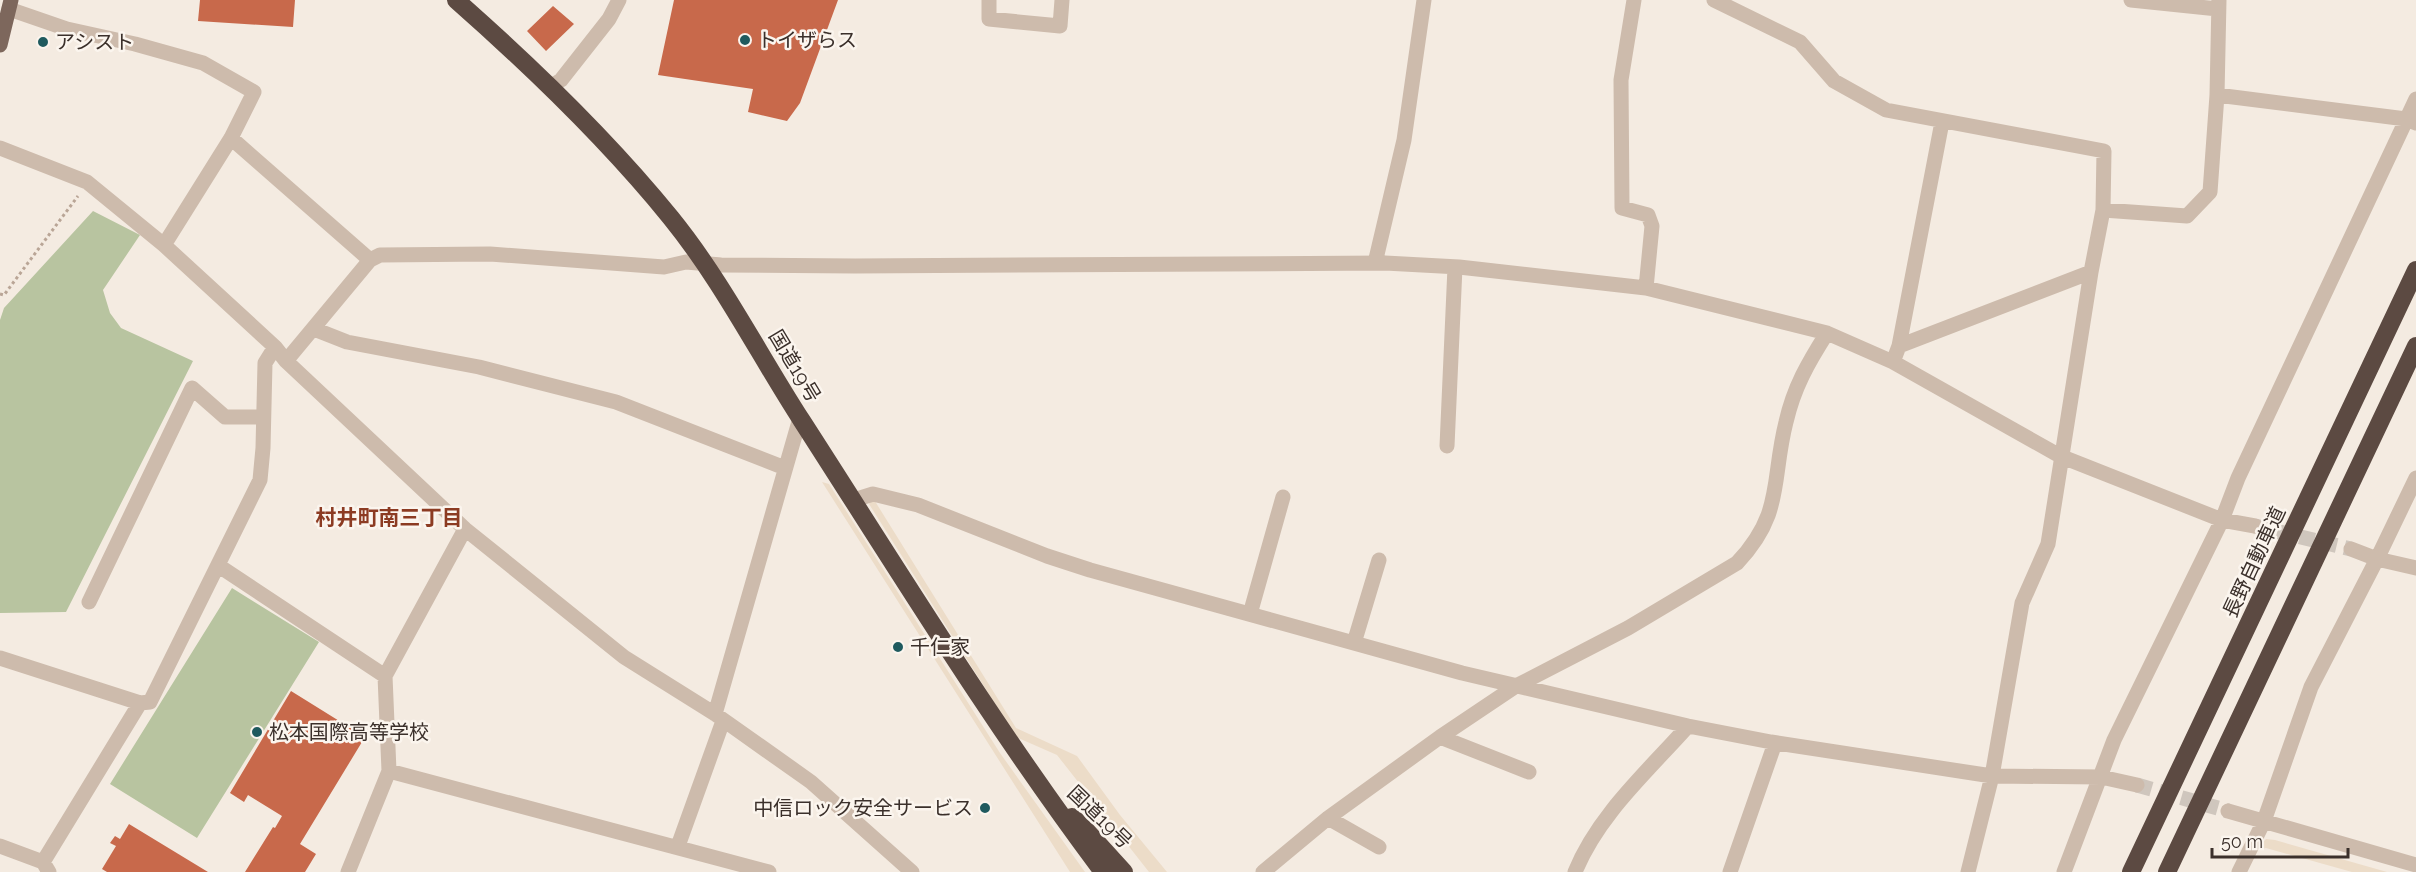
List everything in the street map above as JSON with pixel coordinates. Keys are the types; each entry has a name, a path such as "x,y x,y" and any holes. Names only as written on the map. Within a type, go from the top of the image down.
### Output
{"highway":[{"name":"国道19号","path":"456,0 550,87 637,178 705,264 986,710 1045,795 1103,872"},
{"name":"長野自動車道","path":"2131,872 2416,270"},
{"path":"2167,872 2416,346"},
{"name":"国道19号","path":"1045,795 1084,828 1124,872"}],"main road":[{"path":"0,45 10,5"}],"street":[{"path":"550,87 561,80 609,19 619,0"},
{"path":"989,0 989,19 1060,26 1062,0"},
{"path":"1375,263 1404,140 1424,0"},
{"path":"1634,0 1621,80 1622,208 1648,215 1652,226 1646,288"},
{"path":"1714,0 1800,42 1834,81 1886,110 2104,151 2103,210 2060,456 2048,544 2022,603 1992,776 1968,872"},
{"path":"2103,210 2187,216 2210,192 2217,95 2219,4 2131,0"},
{"path":"10,5 67,29 135,44 203,63 254,92 231,138 164,245"},
{"path":"2217,95 2411,121"},
{"path":"2062,872 2114,740 2222,520 2238,478 2411,121 2416,99"},
{"path":"1893,362 1899,346 1942,122"},
{"path":"231,138 370,260"},
{"path":"0,148 87,182 164,245 275,347 286,361 465,529 624,657 719,718 811,782 912,872"},
{"path":"286,361 370,260 380,255 490,254 664,267 686,262 867,266 1375,263 1455,267 1646,288 1827,333 1893,362 2060,456 2222,520 2254,526"},
{"path":"1447,446 1455,267"},
{"path":"1899,346 2091,272"},
{"path":"314,329 347,342 479,367 616,402 785,468"},
{"path":"1263,872 1328,818 1440,737 1516,686 1648,616 1737,563 1752,548 1764,527 1775,496 1786,422 1802,372 1827,333"},
{"path":"0,658 140,703 150,702 260,480 265,363 275,347"},
{"path":"89,602 192,388 225,417 263,417"},
{"path":"678,846 719,718 800,418"},
{"path":"2239,872 2264,821 2311,687 2378,559 2416,478"},
{"path":"854,500 873,494 918,505 1047,556 1090,570 1516,686 1688,726 1775,743 1992,776 2101,777 2138,785"},
{"path":"1250,614 1283,497"},
{"path":"348,872 389,771 385,676 465,529"},
{"path":"2352,549 2378,559 2416,568"},
{"path":"1354,643 1379,560"},
{"path":"219,566 385,676"},
{"path":"0,846 46,867 140,703"},
{"path":"1575,872 1582,856 1606,818 1688,726"},
{"path":"1440,737 1529,772"},
{"path":"1730,872 1775,743"},
{"path":"389,771 769,872"},
{"path":"2228,811 2416,865"},
{"path":"1328,818 1379,847"}],"path":[{"path":"0,294 4,295 87,182"}],"green space":[{"path":"93,211 140,235 103,290 110,313 121,328 193,361 66,612 0,613 0,320 4,308"},
{"path":"232,588 319,642 197,838 110,784"}],"shaded area":[{"path":"822,482 829,484 1000,753 1085,872 1070,872"},
{"path":"873,498 1016,728 1077,756 1120,815 1167,872 1149,872 1057,755 1016,737 869,504"},
{"path":"2266,839 2387,872 2352,872 2266,848 2256,850"}],"building":[{"path":"200,0 295,0 293,27 198,21"},
{"name":"トイザらス","path":"674,0 838,0 800,103 787,121 748,112 753,89 658,75"},
{"path":"553,6 574,24 546,51 527,31"},
{"path":"291,691 365,737 300,844 316,854 305,872 245,872 282,816 248,795 244,802 230,793"},
{"path":"129,824 208,872 107,872 102,869 116,846 110,843 115,836 120,839"}],"tunnel":[{"path":"2255,526 2351,549"},
{"path":"2137,785 2228,811"}],"place":[{"name":"トイザらス","path":"745,40"},
{"name":"アシスト","path":"43,42"},
{"name":"千仁家","path":"898,647"},
{"name":"松本国際高等学校","path":"257,732"},
{"name":"中信ロック安全サービス","path":"985,808"}],"district":[{"name":"村井町南三丁目","path":"389,517"}]}
